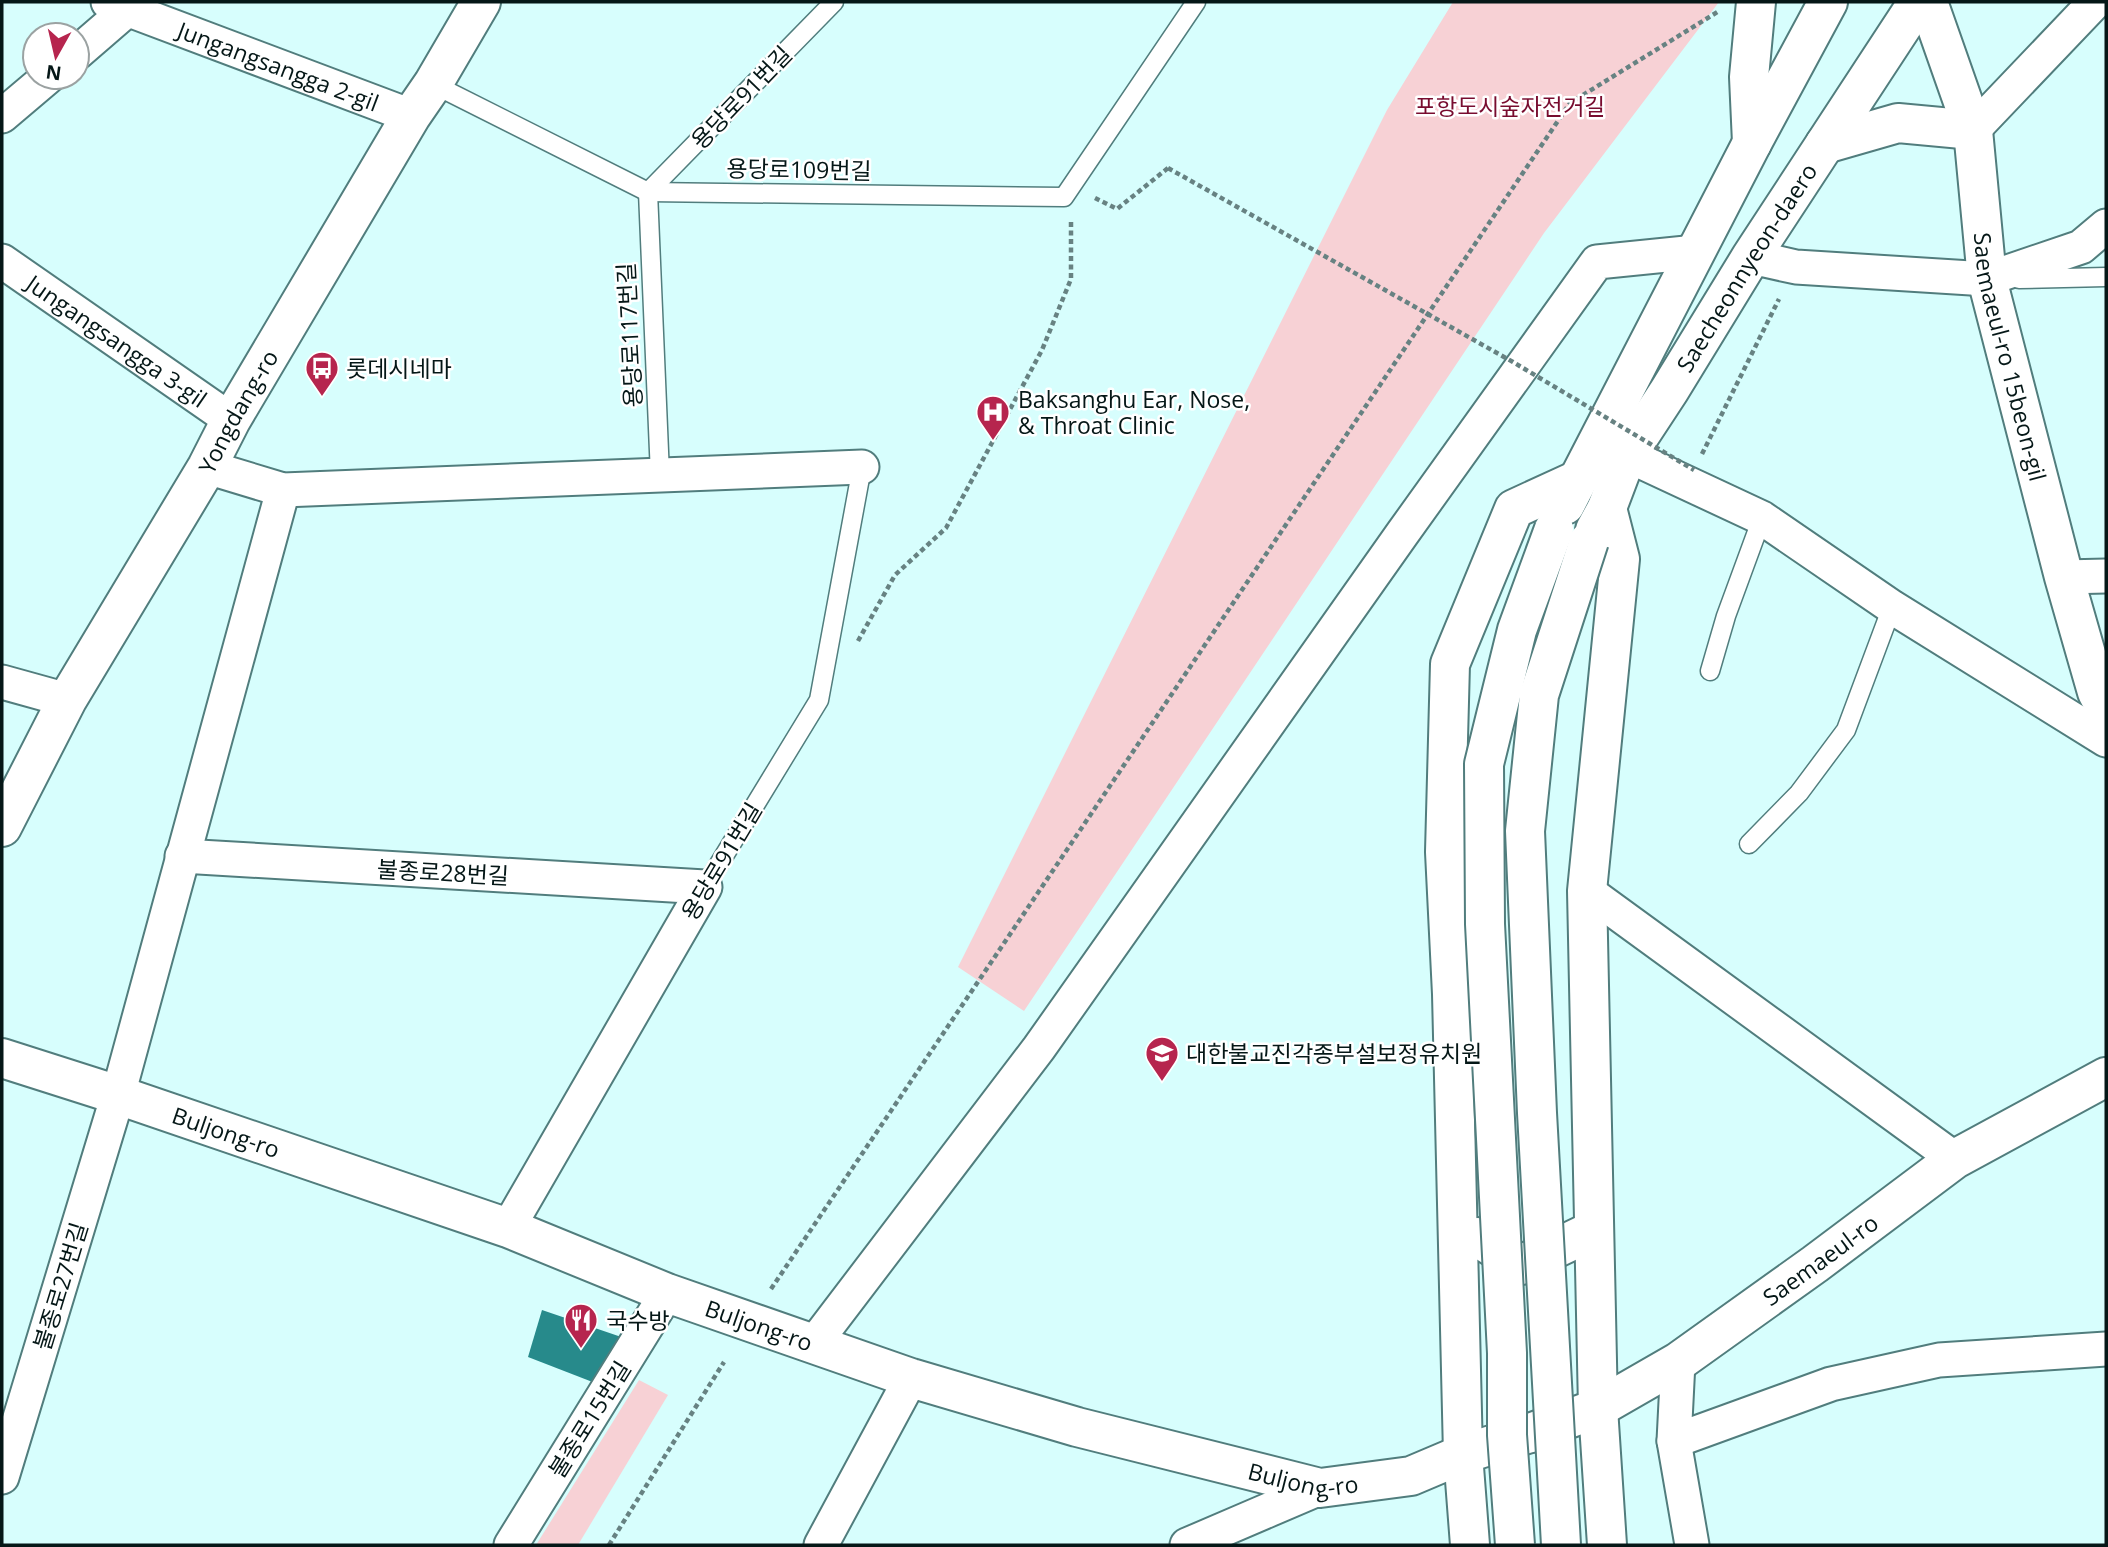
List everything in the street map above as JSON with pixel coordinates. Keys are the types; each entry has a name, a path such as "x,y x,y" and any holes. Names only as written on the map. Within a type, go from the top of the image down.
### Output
{"main road":[{"name":"Yongdang-ro","path":"2,827 67,700 481,2"},
{"name":"Saecheonnyeon-daero","path":"1572,535 1575,481 1828,2"},
{"name":"Saecheonnyeon-daero","path":"1572,535 1607,508 1627,455 1751,257 1918,2"},
{"name":"Saemaeul-ro 15beon-gil","path":"1928,2 1973,130 1987,279 2064,577 2097,692 2106,709"},
{"path":"1739,5 1749,77 1752,143"},
{"path":"1825,144 1898,123 1973,130"},
{"path":"1575,481 1514,509 1450,664 1445,852 1452,994 1464,1454 1470,1543 1541,1516 1606,1539 1598,1408 1587,891 1620,559 1607,508"},
{"path":"1515,1545 1507,1435 1507,1353 1485,924 1484,764 1517,629 1572,535"},
{"path":"1561,1545 1537,1113 1525,831 1539,695 1572,535"},
{"name":"Buljong-ro","path":"2,1058 508,1228 667,1293 911,1378 1077,1427 1320,1488 1411,1476 1464,1454 1530,1433"},
{"name":"Saemaeul-ro","path":"1530,1433 1598,1408 1678,1362 1955,1159 2106,1077"},
{"path":"1458,1224 1521,1265 1594,1230"}],"street":[{"path":"1973,130 2095,2"},
{"path":"91,39 124,5"},
{"name":"Jungangsangga 2-gil","path":"124,5 411,116"},
{"path":"2,116 31,91"},
{"path":"1751,257 1796,267 1987,279 2081,247 2106,226"},
{"path":"813,1345 1039,1048 1597,262 1696,252"},
{"name":"Jungangsangga 3-gil","path":"2,261 231,420"},
{"path":"1627,455 1762,518 1892,607 2106,740"},
{"path":"207,467 283,490 862,467"},
{"path":"118,1095 283,490"},
{"path":"2064,577 2106,576"},
{"path":"2,681 67,700"},
{"name":"불종로28번길","path":"182,856 705,887"},
{"name":"용당로91번길","path":"508,1228 705,887"},
{"path":"1587,891 1955,1159"},
{"name":"불종로27번길","path":"2,1477 118,1095"},
{"name":"불종로15번길","path":"511,1545 667,1293"},
{"path":"1674,1441 1831,1384 1939,1360 2106,1349"},
{"path":"1678,1362 1674,1441 1692,1545"},
{"path":"821,1545 911,1378"},
{"path":"1187,1545 1320,1488"}],"lane":[{"name":"용당로91번길","path":"648,192 834,2"},
{"path":"1064,197 1196,2"},
{"name":"용당로109번길","path":"433,84 648,192 1064,197"},
{"name":"용당로117번길","path":"648,192 660,475"},
{"path":"1987,279 2106,277"},
{"name":"용당로91번길","path":"705,887 819,700 862,467"},
{"path":"1710,671 1726,616 1762,518"},
{"path":"1749,844 1799,793 1846,730 1892,607"}],"path":[{"path":"770,1292 1570,103 1739,5"},
{"path":"1117,209 1168,168 1513,362 1694,470 1796,267"},
{"path":"822,680 863,636 895,575 946,528 1042,350 1071,279 1072,224 1064,197"},
{"path":"609,1545 724,1362"}],"green space":[{"name":"포항도시숲자전거길","path":"1453,2 1719,2 1544,233 1024,1011 958,967 1387,110"},
{"path":"639,1380 668,1395 578,1545 536,1545"}],"building":[{"name":"국수방","path":"542,1310 636,1342 608,1388 528,1357"}],"place":[{"name":"롯데시네마","path":"322,398"},
{"name":"Baksanghu Ear, Nose, & Throat Clinic","path":"993,442"},
{"name":"대한불교진각종부설보정유치원","path":"1162,1083"},
{"name":"국수방","path":"581,1350"}]}
